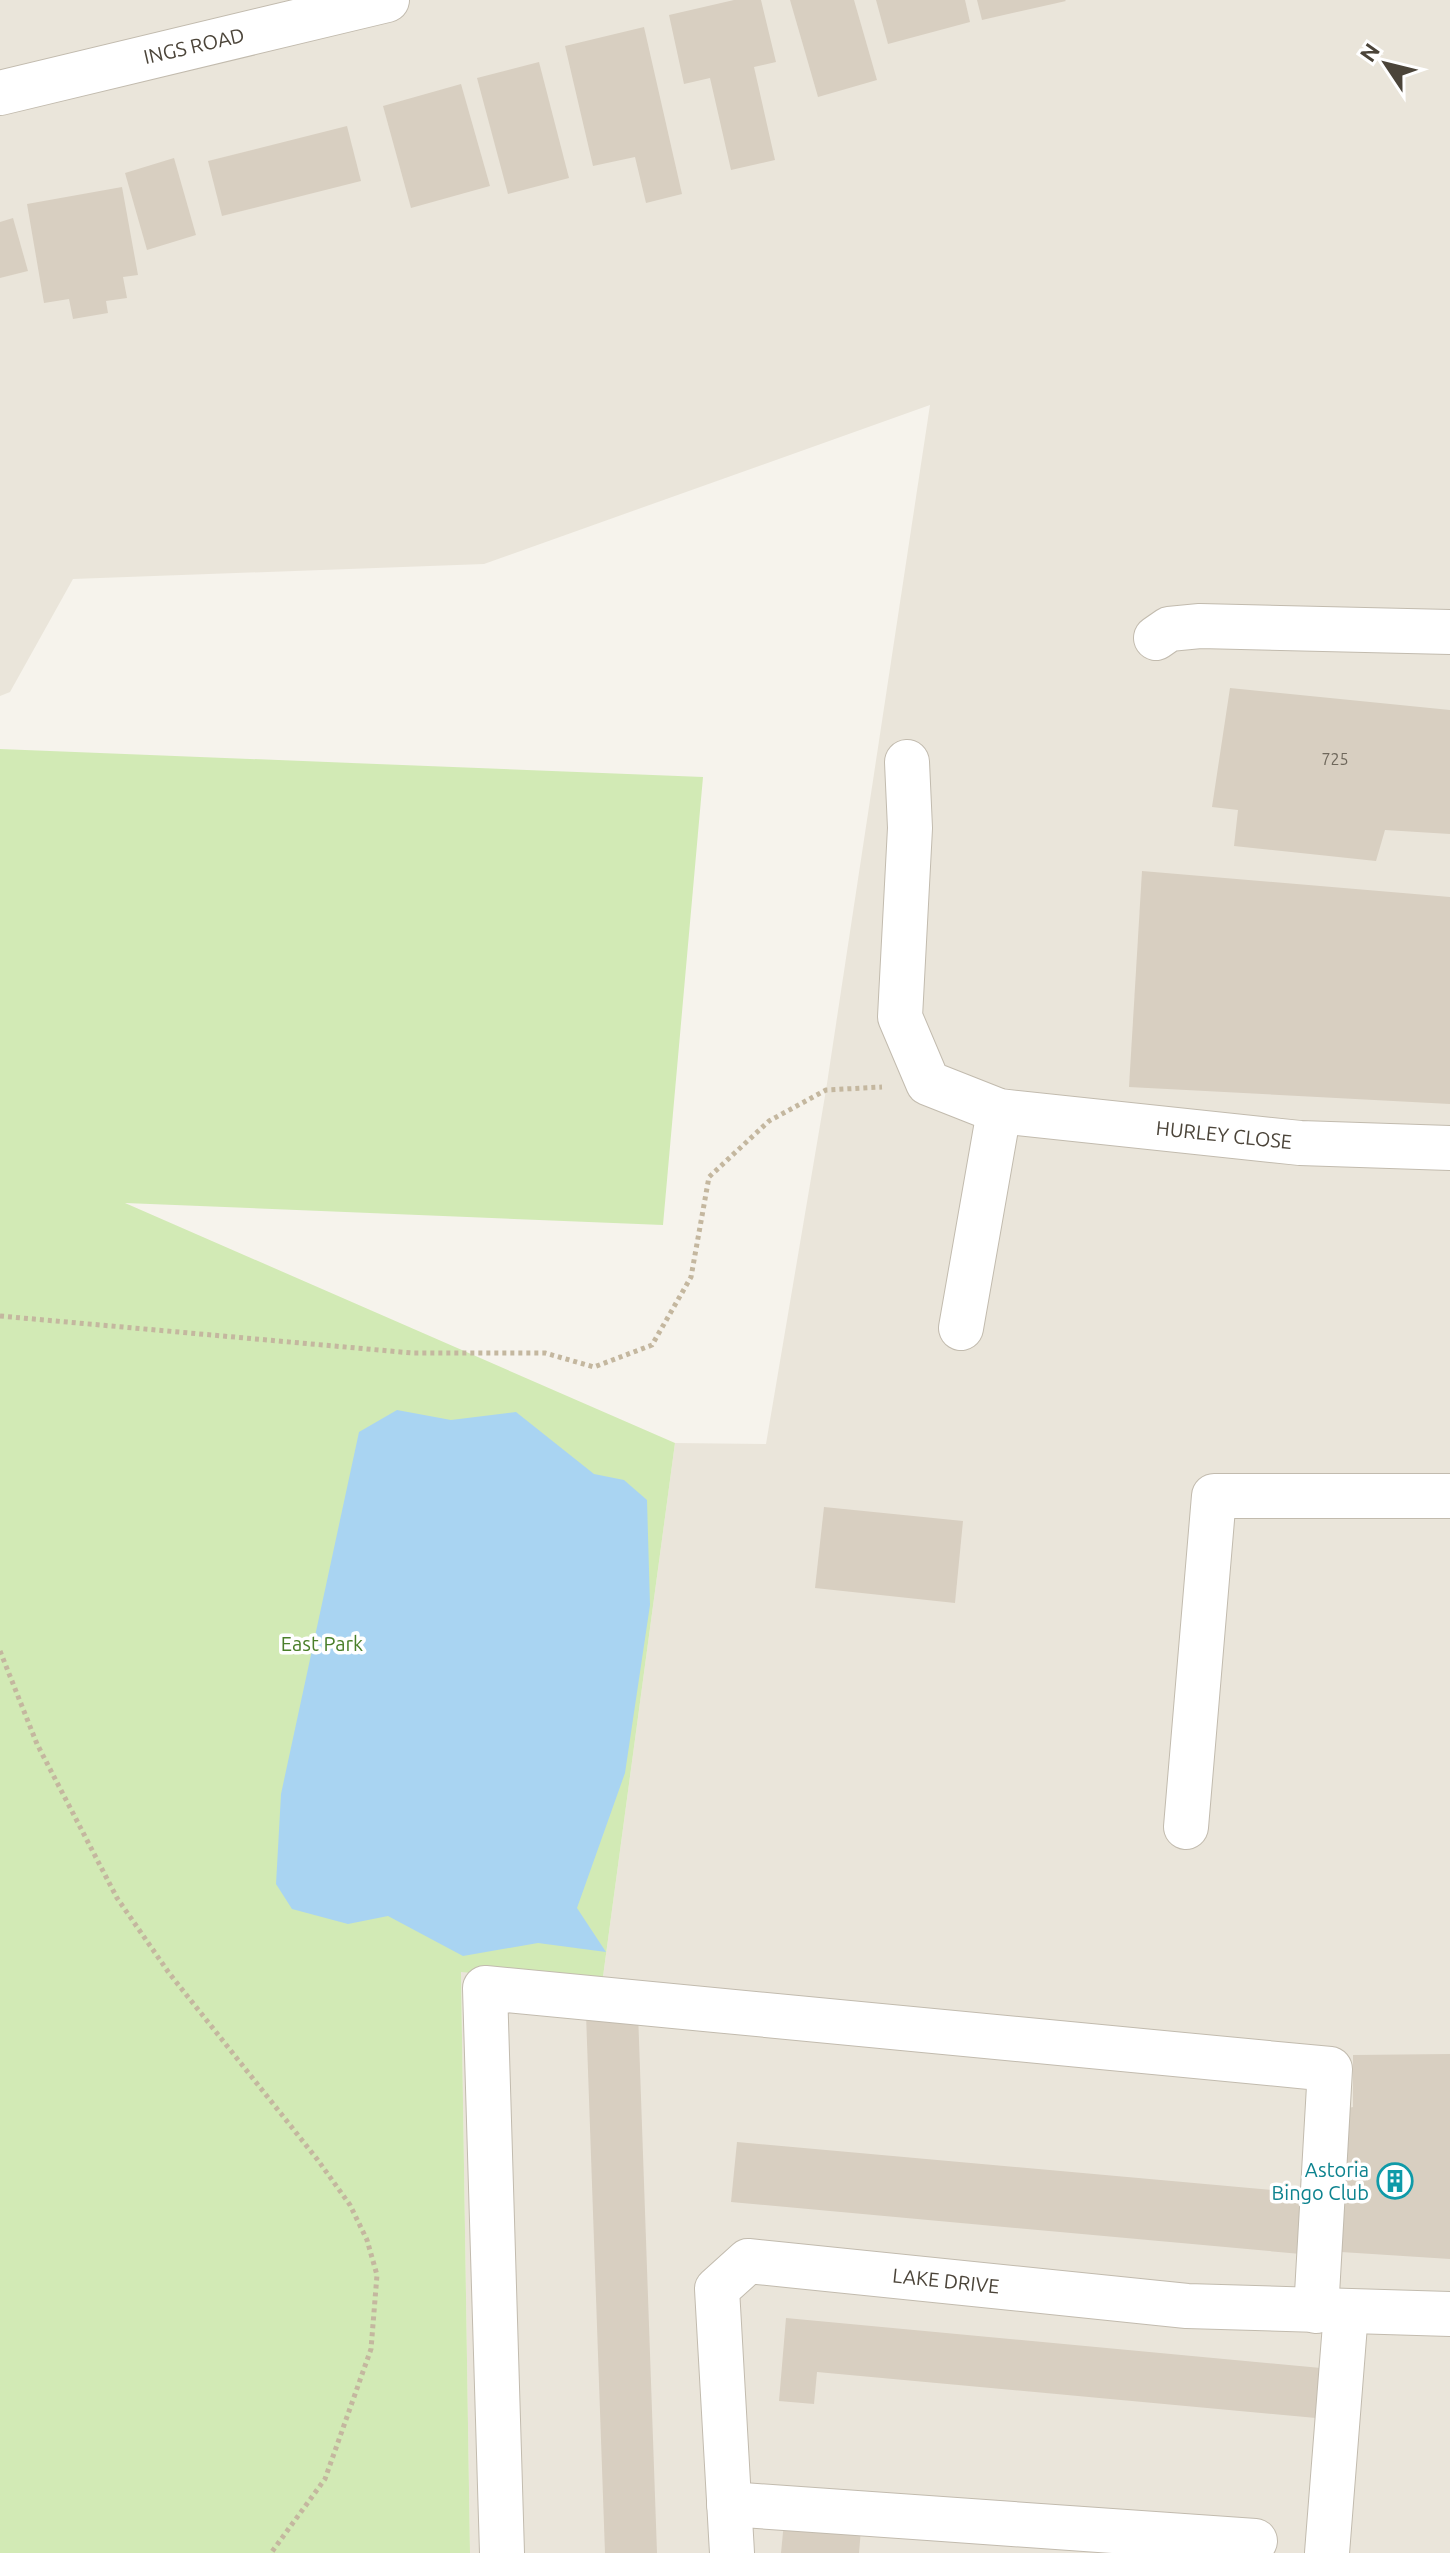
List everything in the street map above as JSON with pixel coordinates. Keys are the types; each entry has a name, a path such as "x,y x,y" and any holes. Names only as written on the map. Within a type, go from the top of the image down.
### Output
{"street":[{"name":"INGS ROAD","path":"0,93 387,0"},
{"path":"1156,638 1169,629 1200,626 1450,632"},
{"path":"907,762 910,828 900,1017 928,1083"},
{"name":"HURLEY CLOSE","path":"928,1083 999,1111 1300,1143 1450,1148"},
{"path":"961,1328 999,1111"},
{"path":"1186,1827 1214,1496 1450,1496"},
{"path":"502,2553 485,1988 1330,2069 1331,2312 1327,2553"},
{"name":"LAKE DRIVE","path":"732,2553 717,2289 748,2261 1187,2306 1450,2314"},
{"path":"729,2504 1255,2541"}],"path":[{"path":"0,1316 412,1353 545,1353 594,1367 652,1345 691,1277 709,1177 769,1121 826,1090 928,1083"},
{"path":"0,1651 37,1744 117,1898 169,1973 317,2159 350,2205 367,2240 377,2275 371,2349 325,2479 271,2553"}],"shaded area":[{"path":"0,0 1450,0 1450,2553 470,2553 461,1971 602,1984 675,1443 766,1444 826,1090 930,405 484,564 73,579 10,692 0,696"}],"green space":[{"name":"East Park","path":"0,749 703,777 663,1225 125,1203 675,1443 602,1984 461,1972 470,2553 0,2553"}],"water":[{"path":"397,1410 451,1420 516,1412 594,1474 624,1480 647,1500 650,1605 625,1773 577,1908 606,1952 538,1943 463,1956 388,1916 348,1924 292,1909 276,1884 281,1794 359,1432"}],"building":[{"path":"734,0 761,0 776,62 754,67 775,160 731,170 710,78 684,84 669,15"},
{"path":"790,0 854,0 877,80 818,97"},
{"path":"876,0 965,0 970,22 888,44"},
{"path":"977,0 1065,0 1066,1 982,20"},
{"path":"644,27 682,194 646,203 635,157 593,166 565,46"},
{"path":"539,62 569,178 508,194 477,78"},
{"path":"461,84 490,186 411,208 383,106"},
{"path":"347,126 361,181 222,216 208,161"},
{"path":"174,158 196,235 147,250 125,173"},
{"path":"122,187 138,275 123,277 127,298 106,301 108,313 73,319 69,299 44,303 27,204"},
{"path":"13,218 28,271 0,278 0,222"},
{"path":"1230,688 1450,710 1450,834 1385,830 1376,861 1234,846 1238,810 1212,807"},
{"path":"1142,871 1450,897 1450,1104 1129,1087"},
{"path":"824,1507 963,1521 955,1603 815,1588"},
{"path":"638,2012 657,2553 605,2553 586,2014"},
{"name":"Astoria Bingo Club","path":"1450,2054 1450,2259 1341,2252 1339,2110 1353,2107 1353,2055"},
{"path":"737,2142 1317,2194 1312,2255 731,2202"},
{"path":"786,2318 1321,2368 1316,2418 817,2372 814,2404 779,2401"},
{"path":"784,2522 861,2529 859,2553 781,2553"}],"place":[{"name":"Astoria Bingo Club","path":"1395,2181"}]}
